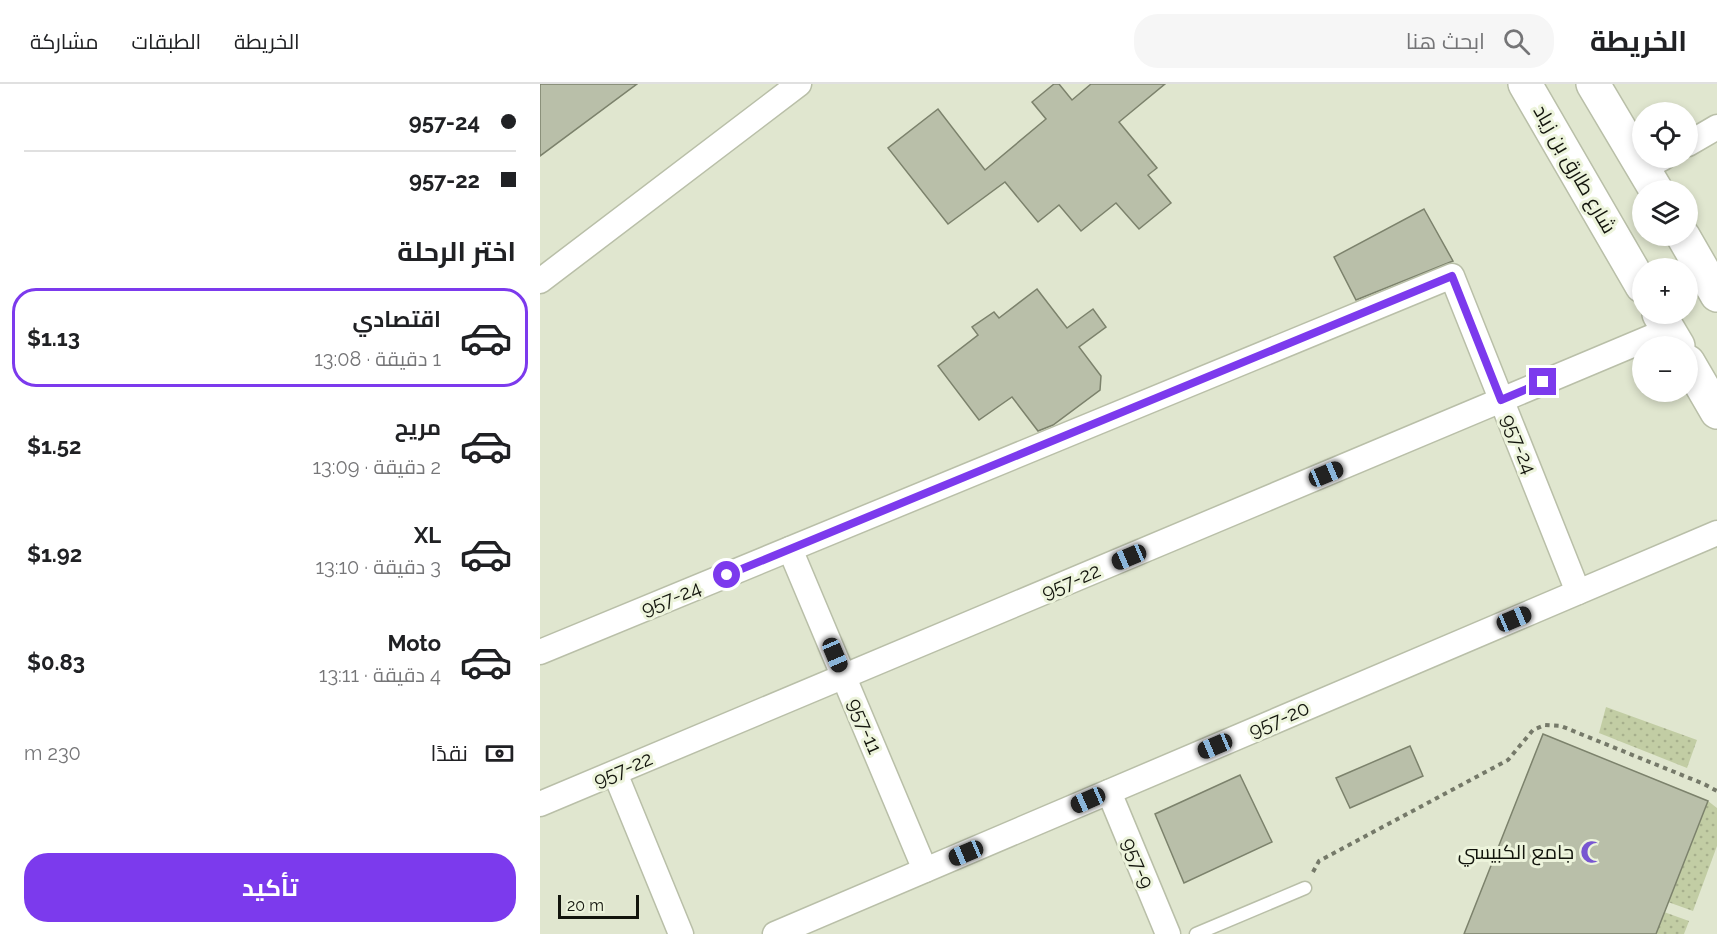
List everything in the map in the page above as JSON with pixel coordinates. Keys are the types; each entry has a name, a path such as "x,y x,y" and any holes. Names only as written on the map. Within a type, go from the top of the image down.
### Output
{"main road":[{"name":"شارع طارق بن زياد","path":"1525,84 1632,269"},
{"path":"1593,84 1654,172"},
{"path":"1689,246 1717,295"},
{"path":"1698,379 1717,412"}],"street":[{"path":"540,281 799,84"},
{"path":"1698,138 1717,127"},
{"name":"957-24","path":"540,652 1452,276 1578,592"},
{"name":"957-22","path":"540,804 1668,330"},
{"name":"957-20","path":"775,934 1717,533"},
{"name":"957-11","path":"790,549 925,870"},
{"path":"615,773 681,934"},
{"name":"957-9","path":"1108,792 1168,934"}],"lane":[{"path":"1196,934 1305,888"}],"path":[{"path":"1305,888 1319,861 1508,760 1533,730 1545,725 1561,726 1717,791"}],"green space":[{"path":"1606,707 1697,740 1687,768 1599,733"},
{"path":"1708,801 1717,808 1717,846 1693,911 1668,902"},
{"path":"1664,912 1689,921 1684,934 1656,934"}],"building":[{"path":"540,84 637,84 540,156"},
{"path":"1054,84 1059,84 1072,100 1091,84 1165,84 1119,122 1157,168 1148,175 1171,203 1139,229 1116,203 1081,231 1059,205 1038,222 1005,182 948,224 888,148 938,109 985,170 1046,119 1032,102"},
{"path":"1424,209 1453,261 1356,300 1334,257"},
{"path":"1037,289 1067,328 1093,309 1106,327 1079,347 1101,376 1100,390 1053,425 1038,431 1012,397 979,420 938,366 978,335 972,327 994,312 999,318"},
{"name":"جامع الكبيسي","path":"1543,734 1708,801 1656,934 1464,934"},
{"path":"1410,746 1423,776 1350,808 1336,778"},
{"path":"1240,775 1272,842 1184,883 1155,814"}],"place":[{"name":"جامع الكبيسي","path":"1592,852"}],"route":[{"path":"727,575 1452,276 1501,400 1543,382"}]}
